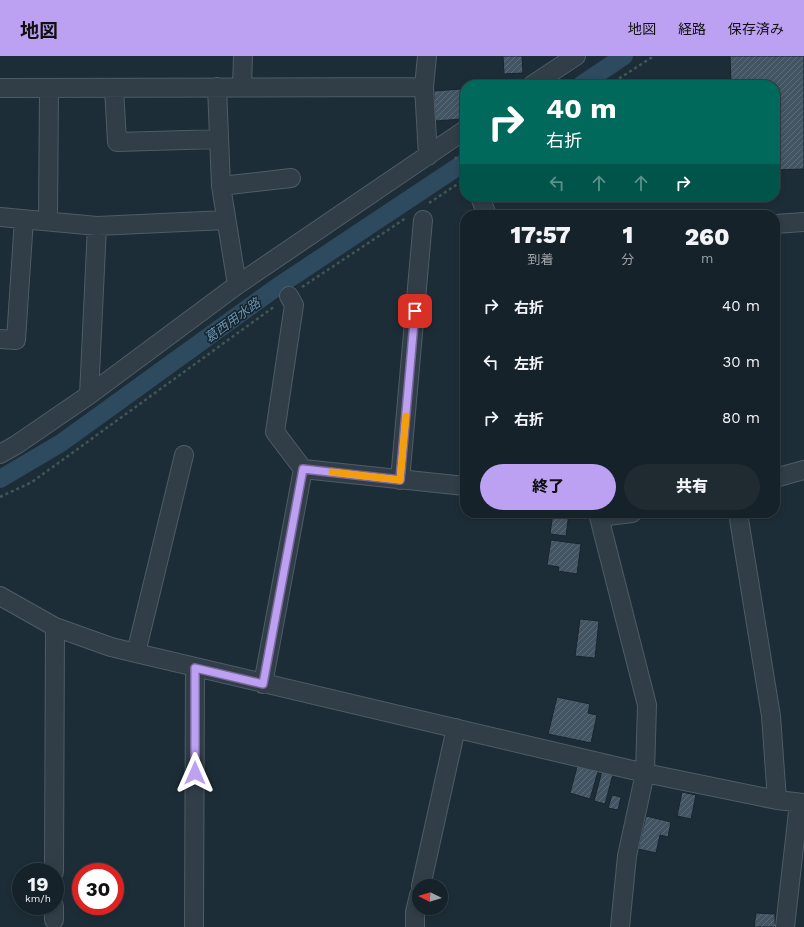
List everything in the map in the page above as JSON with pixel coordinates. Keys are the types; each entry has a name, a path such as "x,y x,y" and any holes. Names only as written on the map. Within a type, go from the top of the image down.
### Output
{"street":[{"path":"242,87 243,56"},
{"path":"427,56 424,87 428,156"},
{"path":"540,80 576,56"},
{"path":"217,87 221,186 237,286"},
{"path":"0,88 424,87"},
{"path":"48,222 49,88"},
{"path":"114,88 117,142 219,139"},
{"path":"0,454 89,396 237,286 460,134"},
{"path":"221,186 291,178"},
{"path":"400,480 421,213"},
{"path":"0,217 97,226 226,220"},
{"path":"0,339 16,340 24,219"},
{"path":"780,224 804,222"},
{"path":"89,396 97,226"},
{"path":"289,296 294,305 275,432 303,469 460,486"},
{"path":"136,653 184,455"},
{"path":"263,684 303,469"},
{"path":"780,477 804,470"},
{"path":"600,518 647,705 645,773 627,856 620,927"},
{"path":"739,518 771,716 777,800"},
{"path":"0,596 55,627 111,647 645,773 777,800 802,803 785,927"},
{"path":"54,863 55,627"},
{"path":"194,927 195,668"},
{"path":"423,879 456,728"},
{"path":"415,915 415,927"}],"path":[{"path":"617,80 654,56"},
{"path":"452,152 460,164"},
{"path":"0,497 32,482 289,296 421,213 460,183"}],"building":[{"path":"503,56 522,56 523,73 504,74"},
{"path":"730,56 804,56 804,169 780,170 780,80 731,80"},
{"path":"460,89 460,119 435,121 434,91"},
{"path":"552,518 568,518 566,536 550,534"},
{"path":"551,540 581,544 577,574 558,571 559,567 547,565"},
{"path":"580,619 599,621 595,658 575,656"},
{"path":"557,697 590,704 588,713 597,715 591,743 548,734"},
{"path":"578,763 599,768 590,799 570,793"},
{"path":"602,771 613,774 605,804 594,801"},
{"path":"682,792 696,795 691,819 677,816"},
{"path":"612,795 621,797 618,810 608,808"},
{"path":"646,816 671,822 668,837 660,835 656,853 638,849"},
{"path":"756,913 775,914 775,924 779,924 779,927 754,927"}],"waterway":[{"name":"葛西用水路","path":"588,80 624,56"},
{"name":"葛西用水路","path":"0,479 61,443 277,287 460,165"}],"slow traffic":[{"path":"332,472 400,480 406,416"}],"route":[{"path":"195,773 195,668 263,684 303,469 400,480 415,311"}]}
